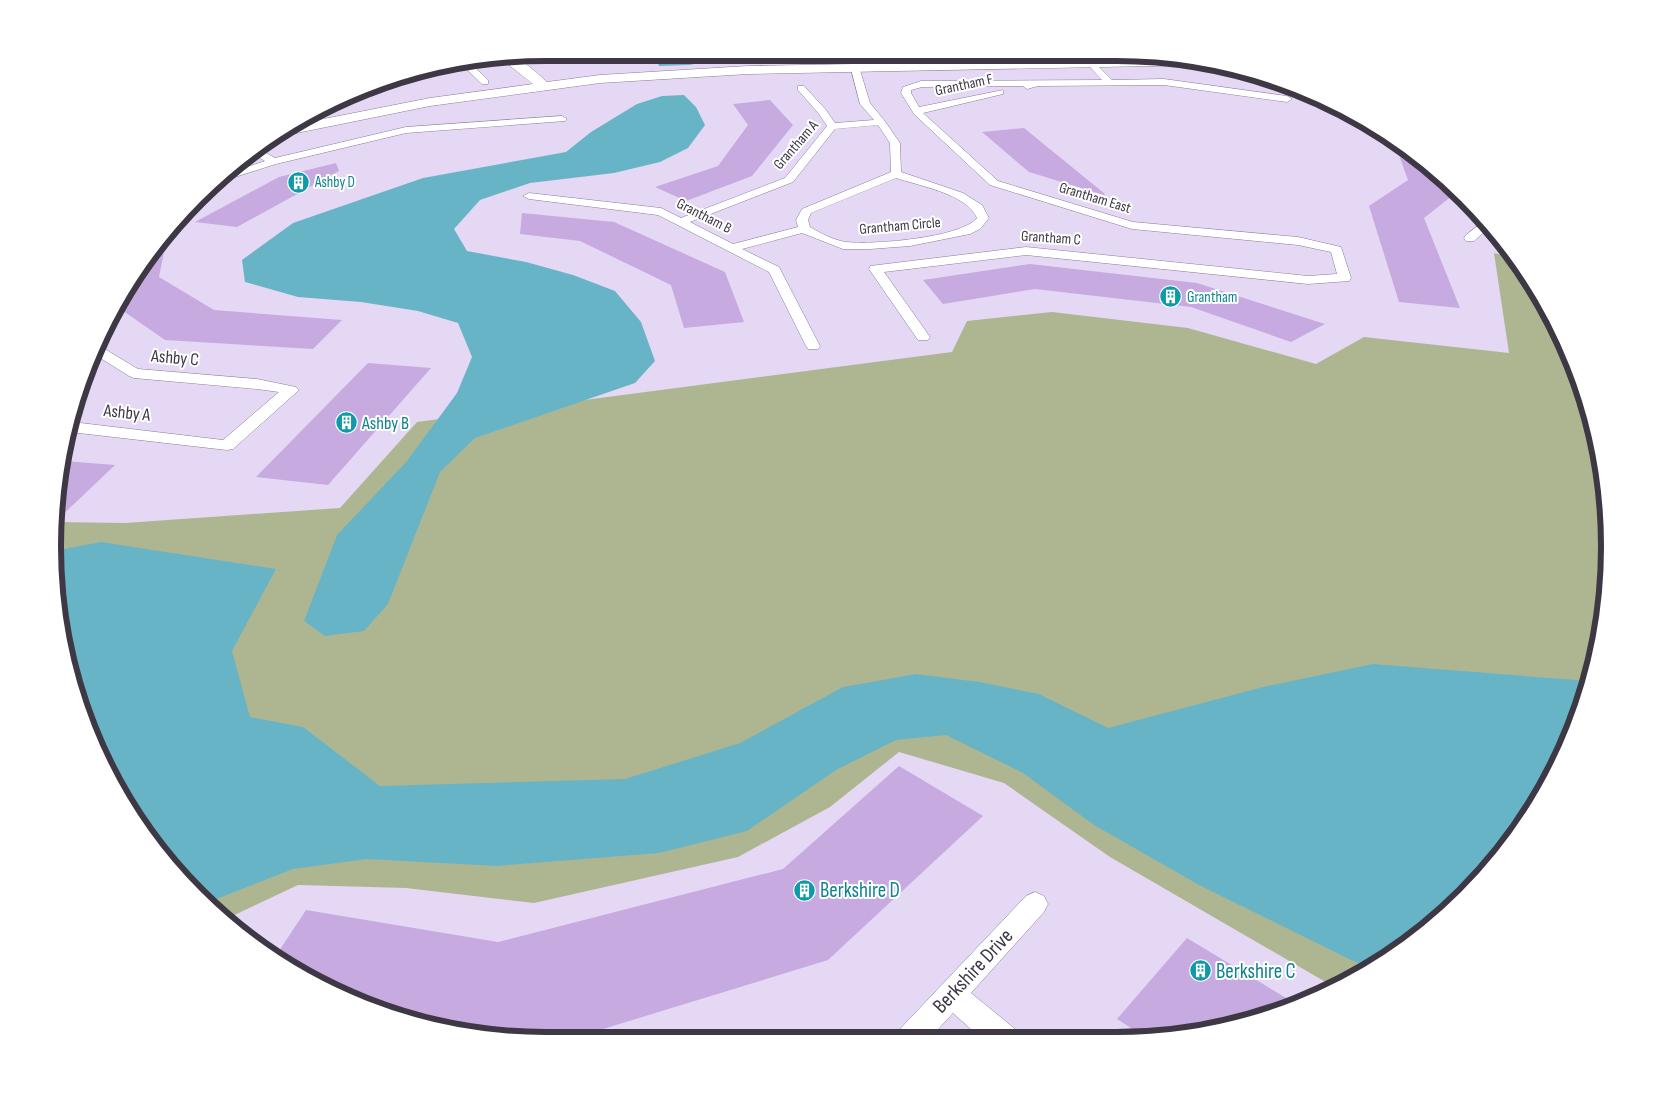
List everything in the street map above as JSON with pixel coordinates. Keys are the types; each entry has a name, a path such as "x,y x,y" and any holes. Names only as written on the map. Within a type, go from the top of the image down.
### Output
{"street":[{"path":"300,128 430,102 600,79 853,63 1010,61"},
{"path":"514,62 524,68 542,86"}],"lane":[{"path":"1089,61 1109,82"},
{"path":"730,248 804,229 802,220 806,211 896,174 895,143 882,122 865,104 853,63"},
{"path":"470,67 486,82"},
{"name":"Grantham F","path":"915,110 1038,83 1164,82 1287,99"},
{"path":"915,110 906,93 906,89 920,84 1038,83"},
{"name":"Grantham A","path":"680,222 788,180 832,126 823,112 801,88"},
{"name":"Grantham East","path":"915,110 985,186 1132,225 1298,241"},
{"path":"237,174 273,162 406,130 562,119"},
{"path":"832,126 882,122"},
{"path":"261,155 273,162"},
{"name":"Grantham Circle","path":"804,229 818,237 845,245 879,245 954,235 975,228 983,218 978,207 959,195 896,174"},
{"path":"959,195 985,186"},
{"name":"Grantham B","path":"529,196 661,212 774,270 813,346"},
{"path":"1470,238 1481,229"},
{"path":"918,241 936,262"},
{"name":"Grantham C","path":"923,337 875,270 1026,250 1308,280 1344,278 1337,250 1298,241"},
{"name":"Ashby C","path":"102,353 134,373 257,384"},
{"name":"Ashby A","path":"77,428 227,445 291,390 257,384"},
{"name":"Berkshire Drive","path":"916,1032 1036,904"},
{"path":"951,994 997,1032"}],"green space":[{"path":"1494,253 1503,255 1519,277 1551,332 1575,391 1591,452 1597,483 1600,515 1600,578 1597,610 1584,672 1564,732 1551,761 1519,816 1500,842 1459,890 1411,931 1358,967 1328,983 1110,857 1004,783 899,752 830,807 738,857 534,903 406,888 298,885 233,916 203,890 182,866 143,816 126,789 98,732 87,702 78,672 65,610 62,578 62,522 125,523 340,508 417,422 952,352 967,321 1052,312 1188,328 1316,364 1364,337 1509,353"}],"water":[{"path":"657,61 711,61 689,65 659,66"},
{"path":"684,95 696,107 705,125 688,148 660,162 614,173 530,183 480,200 454,229 467,251 526,262 573,275 615,291 641,322 655,361 635,383 475,438 440,472 388,604 364,631 325,636 304,621 337,535 407,461 457,393 472,357 458,323 418,311 361,302 298,297 245,282 242,260 293,223 423,178 566,152 591,132 637,104 662,96"},
{"path":"101,542 276,569 232,651 250,717 303,727 380,786 625,779 740,743 843,687 916,674 979,682 1039,694 1108,728 1267,686 1373,664 1581,680 1564,732 1551,761 1519,816 1500,842 1459,890 1411,931 1362,964 1199,885 1094,825 1023,773 946,735 896,740 836,770 747,831 659,853 497,866 367,859 293,869 214,900 182,866 143,816 111,761 98,732 78,672 71,641 65,610 61,550"}],"building":[{"path":"770,100 793,125 752,176 686,201 655,187 718,166 748,125 733,104"},
{"path":"1024,128 1105,194 1029,172 982,132"},
{"path":"1398,153 1451,196 1424,218 1460,308 1399,302 1369,206 1408,180"},
{"path":"336,163 339,171 237,227 195,222 279,177"},
{"path":"522,213 614,222 725,272 744,322 684,328 671,285 580,241 520,234"},
{"path":"165,248 159,277 214,310 342,320 313,349 165,340 123,311 143,277"},
{"name":"Grantham","path":"1030,264 1197,283 1325,324 1291,342 1191,307 1035,289 943,304 923,280"},
{"name":"Ashby B","path":"368,363 431,368 328,485 256,477"},
{"path":"69,461 115,465 62,515"},
{"name":"Berkshire D","path":"899,766 983,816 828,960 593,1032 515,1031 483,1028 421,1015 361,995 332,982 279,951 306,910 498,942 783,869"},
{"name":"Berkshire C","path":"1187,938 1289,1000 1241,1015 1179,1028 1136,1031 1117,1019"}],"place":[{"name":"Ashby D","path":"299,182"},
{"name":"Grantham","path":"1171,297"},
{"name":"Ashby B","path":"346,423"},
{"name":"Berkshire D","path":"804,890"},
{"name":"Berkshire C","path":"1200,971"}]}
